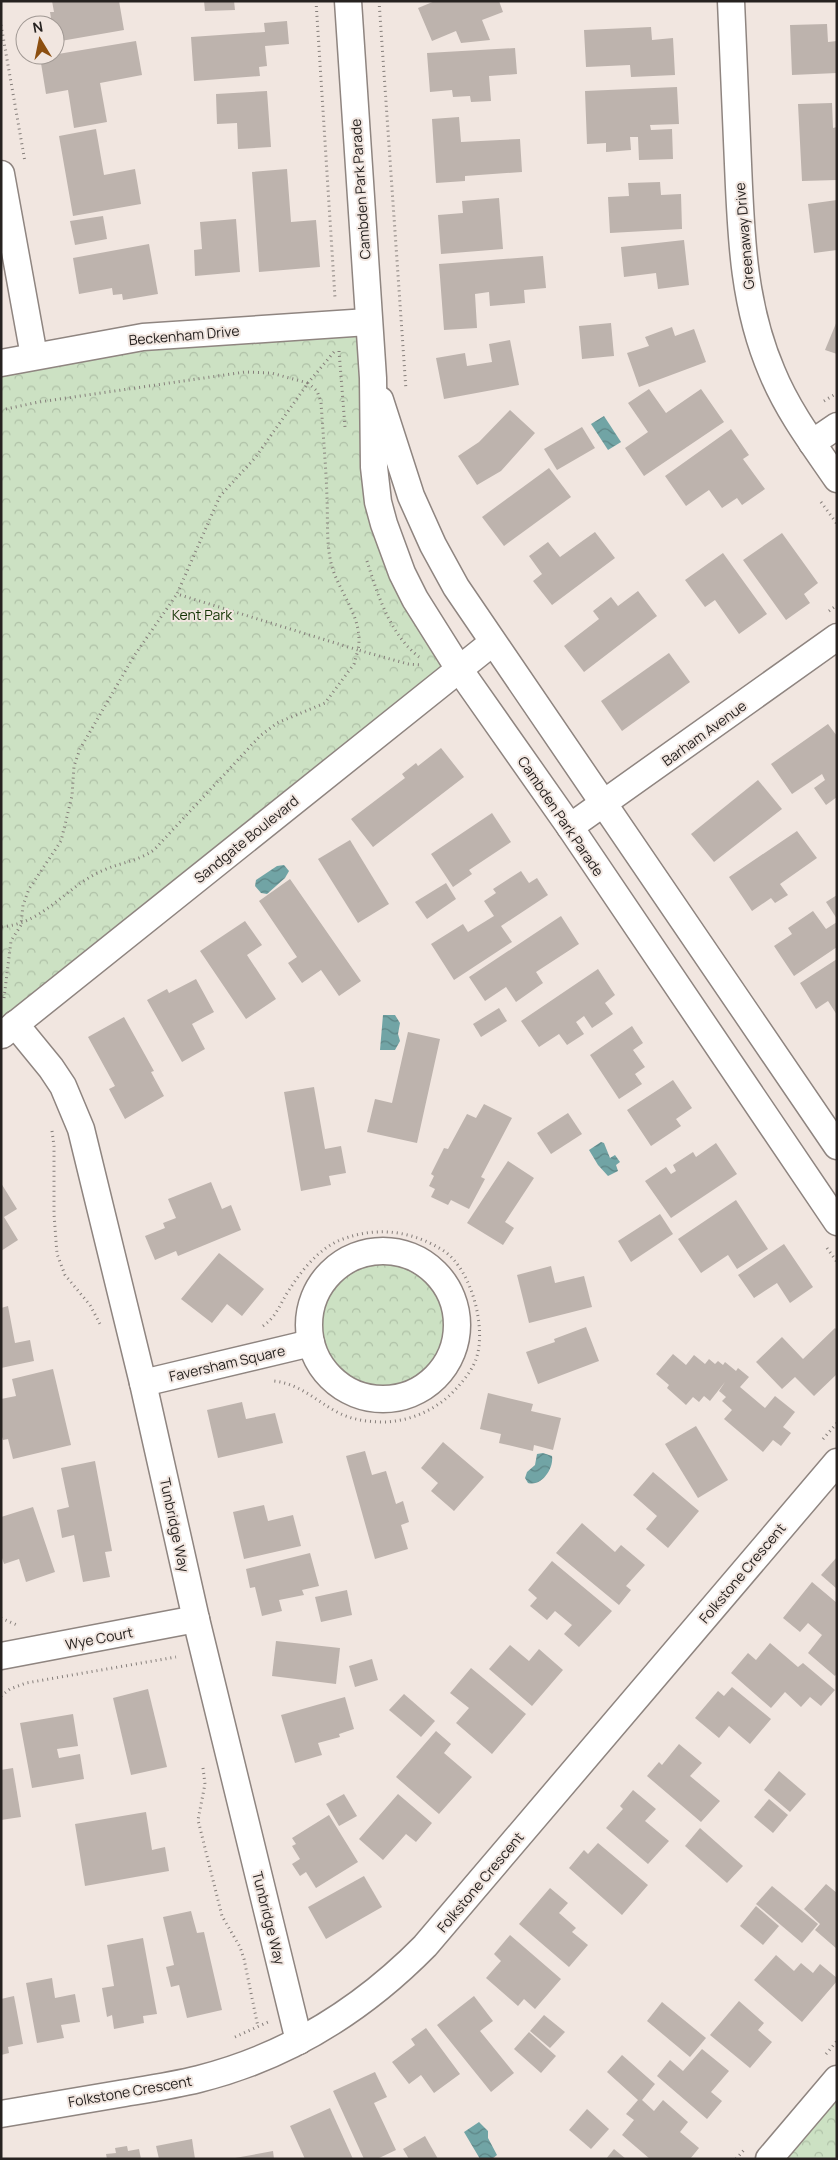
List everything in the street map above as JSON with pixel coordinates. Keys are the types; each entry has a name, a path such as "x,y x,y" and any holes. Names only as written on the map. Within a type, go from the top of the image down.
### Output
{"street":[{"name":"Cambden Park Parade","path":"348,1 373,378 374,467 378,502 402,573 414,599 459,669 570,827 837,1222"},
{"name":"Greenaway Drive","path":"731,1 741,244 747,290 756,328 772,372 788,404 837,479"},
{"path":"1,174 34,356"},
{"name":"Beckenham Drive","path":"1,363 143,337 368,322"},
{"name":"Cambden Park Parade","path":"373,378 411,496 422,524 456,587 492,644 604,804 837,1146"},
{"path":"812,443 837,426"},
{"name":"Barham Avenue","path":"570,827 837,637"},
{"name":"Sandgate Boulevard","path":"8,1030 492,644"},
{"name":"Tunbridge Way","path":"8,1030 52,1068 63,1086 80,1129 144,1383 196,1619 300,2041"},
{"path":"377,1251 403,1253 426,1264 444,1282 455,1306 458,1329 453,1352 441,1372 424,1387 402,1397 379,1399 354,1393 336,1382 320,1365 311,1344 309,1318 316,1293 331,1272 352,1258 369,1253 377,1251"},
{"name":"Faversham Square","path":"144,1383 311,1344"},
{"name":"Folkstone Crescent","path":"1,2114 198,2079 247,2064 300,2041 367,1999 397,1975 425,1946 837,1462"},
{"name":"Wye Court","path":"1,1656 196,1619"},
{"path":"769,2159 837,2079"}],"path":[{"path":"316,1 335,306"},
{"path":"379,1 407,395"},
{"path":"1,1000 4,997 10,941 21,925 23,905 29,889 60,841 72,796 74,766 80,749 134,656 177,594 220,496 255,458 308,383 339,345"},
{"path":"1,410 39,402 245,372 271,373 308,383 317,391 321,402 328,541 332,566 356,620 360,640 354,664 325,703 277,723 260,736 154,850 140,859 104,870 84,881 34,918 21,925 1,927"},
{"path":"819,404 837,392"},
{"path":"177,594 358,650 408,664 429,665"},
{"path":"50,1125 54,1146 54,1214 57,1254 65,1275 90,1305 100,1324 102,1334"},
{"path":"261,1327 272,1320 293,1284 314,1259 341,1239 368,1232 391,1231 414,1237 445,1252 462,1270 471,1289 477,1311 479,1338 476,1361 463,1382 442,1403 413,1418 386,1422 359,1421 338,1412 289,1383 265,1382"},
{"path":"175,1652 178,1666"},
{"path":"1,1696 10,1689 26,1683 176,1657"},
{"path":"203,1767 205,1784 198,1820 222,1916 240,1947 244,1959 258,2027"}],"green space":[{"name":"Kent Park","path":"368,322 378,502 459,669 10,1028 1,1017 1,363"},
{"path":"383,1251 411,1257 435,1273 451,1297 457,1325 451,1353 435,1377 411,1393 383,1399 355,1393 331,1377 315,1353 309,1325 315,1297 331,1273 355,1257"},
{"path":"837,2079 837,2159 769,2159"}],"water":[{"path":"604,416 621,442 608,450 591,424"},
{"path":"284,865 289,871 285,878 267,894 261,893 255,886 256,880 277,866"},
{"path":"383,1015 395,1015 400,1023 398,1034 400,1041 395,1050 380,1050"},
{"path":"601,1142 604,1143 610,1158 615,1155 620,1162 616,1165 618,1171 608,1176 598,1165 589,1150"},
{"path":"543,1453 552,1456 549,1471 538,1482 528,1483 525,1478 527,1472 535,1465 537,1454"},
{"path":"479,2122 488,2131 488,2138 497,2155 492,2159 480,2159 464,2132"}],"building":[{"path":"52,1 119,1 124,30 65,40 65,15 50,15 50,12 54,12"},
{"path":"204,1 234,1 235,10 205,11"},
{"path":"435,1 499,1 503,12 482,20 490,40 461,43 456,31 432,41 418,8"},
{"path":"287,21 289,44 265,46 267,66 259,67 260,76 194,81 191,37 265,32 264,23"},
{"path":"827,24 828,42 837,41 837,73 792,75 790,25"},
{"path":"651,27 652,40 673,38 675,75 631,77 630,65 586,67 584,30"},
{"path":"136,41 142,75 100,83 107,122 74,128 68,90 46,94 41,65 65,65 65,53"},
{"path":"515,48 517,74 489,76 491,101 471,102 470,96 453,97 452,90 430,92 427,53"},
{"path":"677,87 679,124 650,125 651,130 672,129 673,159 639,160 638,137 630,137 631,150 606,152 606,143 587,144 585,91"},
{"path":"267,91 271,147 238,149 237,123 217,124 216,94"},
{"path":"832,103 833,128 837,127 837,180 802,181 798,104"},
{"path":"459,117 461,142 520,139 522,172 465,176 465,181 436,183 432,119"},
{"path":"96,129 104,175 135,169 141,204 73,216 59,136"},
{"path":"287,169 291,222 316,220 320,267 259,272 252,172"},
{"path":"660,182 661,195 681,194 682,229 610,233 608,197 629,196 628,183"},
{"path":"499,198 503,249 441,254 438,215 463,213 462,201"},
{"path":"837,200 837,250 814,253 808,204"},
{"path":"103,216 107,239 75,245 70,221"},
{"path":"236,219 240,272 195,276 194,250 202,249 200,222"},
{"path":"684,240 689,285 658,289 656,273 624,277 621,247"},
{"path":"149,244 158,294 123,300 122,294 113,295 112,288 79,294 73,258"},
{"path":"543,256 546,288 524,290 525,303 490,306 489,292 475,294 477,328 444,330 439,264"},
{"path":"837,321 837,354 825,350"},
{"path":"611,323 614,356 582,359 579,326"},
{"path":"672,327 675,336 694,329 706,362 639,387 627,353 649,346 645,337"},
{"path":"510,340 519,385 444,399 436,358 465,353 467,366 492,362 489,344"},
{"path":"649,389 666,413 701,389 724,422 644,476 625,448 648,432 628,403"},
{"path":"510,410 535,433 501,471 477,485 458,456 479,442"},
{"path":"582,427 595,448 557,470 544,449"},
{"path":"731,429 749,455 743,459 765,489 742,505 737,498 722,508 709,490 686,506 665,476"},
{"path":"549,468 571,497 504,546 482,517"},
{"path":"595,532 615,558 552,605 533,581 542,574 529,556 548,542 560,557"},
{"path":"782,533 818,583 804,594 810,603 786,620 743,560"},
{"path":"723,553 767,614 739,634 715,600 705,607 685,580"},
{"path":"638,591 657,616 584,672 564,646 599,619 593,611 611,597 618,606"},
{"path":"669,653 690,682 622,731 601,701"},
{"path":"828,724 837,736 837,797 826,805 814,788 825,780 822,774 792,794 771,764"},
{"path":"441,748 464,777 373,847 351,819 405,778 402,774 416,763 418,766"},
{"path":"758,780 782,809 714,862 691,834"},
{"path":"492,813 511,842 469,870 472,874 453,887 431,854"},
{"path":"797,831 817,858 780,884 788,895 775,903 771,898 752,911 729,877"},
{"path":"350,840 389,904 358,923 318,859"},
{"path":"521,871 529,883 537,878 548,895 501,926 512,942 454,980 431,944 463,924 468,932 494,916 484,901 496,893 493,889"},
{"path":"290,879 361,981 339,996 321,970 302,983 288,963 297,957 259,901"},
{"path":"446,883 456,899 427,919 415,902"},
{"path":"837,895 837,919 826,902"},
{"path":"813,911 826,929 837,922 837,947 794,976 774,946 792,934 788,928"},
{"path":"561,916 579,944 536,972 543,983 516,1002 506,987 485,1001 469,977"},
{"path":"245,921 262,945 247,955 276,999 246,1019 200,951"},
{"path":"837,959 837,1015 828,1001 816,1009 800,983"},
{"path":"598,969 615,995 605,1003 613,1014 592,1028 584,1016 576,1022 584,1034 567,1045 559,1034 539,1047 521,1021"},
{"path":"196,979 214,1012 192,1024 205,1049 182,1062 147,1000 167,989 169,993"},
{"path":"499,1008 507,1021 481,1037 473,1024"},
{"path":"124,1017 154,1071 151,1072 164,1096 125,1119 109,1089 115,1086 88,1037"},
{"path":"632,1026 643,1043 633,1050 645,1067 635,1074 642,1084 619,1099 590,1055"},
{"path":"408,1032 440,1039 417,1143 367,1132 375,1099 392,1103"},
{"path":"673,1080 692,1108 676,1119 681,1126 651,1146 627,1110"},
{"path":"314,1087 325,1149 341,1146 346,1173 329,1176 331,1185 301,1191 284,1092"},
{"path":"484,1104 512,1118 481,1177 485,1179 469,1209 451,1200 448,1205 431,1197 435,1189 429,1186 434,1176 431,1174 444,1148 448,1149 467,1114 476,1118"},
{"path":"568,1113 582,1134 551,1154 537,1133"},
{"path":"716,1143 737,1174 671,1218 645,1181 666,1167 671,1174 676,1171 673,1165 693,1152 696,1157"},
{"path":"508,1161 534,1178 505,1222 514,1228 503,1245 467,1223"},
{"path":"211,1182 222,1209 231,1205 241,1230 178,1256 176,1251 155,1260 145,1236 165,1228 163,1223 176,1218 168,1199"},
{"path":"1,1183 17,1209 4,1217 18,1240 1,1251"},
{"path":"736,1200 768,1249 737,1269 728,1255 701,1273 678,1239"},
{"path":"660,1214 673,1234 631,1262 618,1241"},
{"path":"784,1244 813,1287 790,1303 777,1283 754,1298 738,1275"},
{"path":"219,1253 264,1289 242,1316 227,1304 212,1323 181,1299"},
{"path":"551,1266 555,1283 584,1276 592,1307 529,1323 517,1275"},
{"path":"8,1306 15,1343 30,1340 34,1361 1,1368 1,1308"},
{"path":"586,1327 599,1361 538,1384 526,1352 555,1342 554,1339"},
{"path":"835,1328 837,1330 837,1374 814,1396 795,1377 782,1389 756,1362 782,1337 803,1359"},
{"path":"673,1354 686,1365 694,1355 705,1364 709,1359 715,1364 718,1361 723,1365 725,1362 736,1371 738,1368 749,1377 740,1387 765,1408 775,1396 795,1412 783,1427 791,1433 781,1446 773,1440 763,1452 724,1419 732,1410 722,1401 726,1397 719,1391 725,1382 710,1401 704,1396 699,1402 693,1397 686,1405 667,1388 669,1385 656,1374"},
{"path":"53,1369 71,1445 13,1459 8,1439 3,1440 1,1434 1,1399 16,1396 12,1379"},
{"path":"488,1393 533,1404 531,1411 561,1418 553,1450 534,1445 533,1451 499,1443 501,1434 480,1429"},
{"path":"242,1402 246,1419 275,1413 283,1443 218,1458 207,1410"},
{"path":"696,1426 728,1480 698,1498 665,1444"},
{"path":"443,1442 484,1477 454,1511 431,1491 438,1483 421,1468"},
{"path":"365,1451 372,1475 386,1471 396,1504 403,1501 409,1522 401,1525 408,1549 375,1559 346,1456"},
{"path":"95,1461 112,1551 105,1552 110,1577 83,1582 74,1535 62,1538 57,1510 69,1507 61,1468"},
{"path":"653,1472 699,1511 668,1548 646,1529 657,1516 633,1495"},
{"path":"264,1505 268,1521 293,1515 301,1546 244,1559 233,1512"},
{"path":"33,1507 55,1572 26,1582 19,1559 4,1564 1,1555 1,1517"},
{"path":"582,1523 615,1552 621,1545 645,1565 626,1586 631,1590 619,1605 556,1553"},
{"path":"310,1553 319,1586 302,1590 304,1595 279,1600 282,1611 262,1616 255,1587 250,1588 246,1569"},
{"path":"837,1557 837,1589 821,1575"},
{"path":"552,1561 612,1611 579,1647 564,1634 572,1625 555,1611 547,1620 530,1606 537,1598 528,1590"},
{"path":"812,1582 837,1603 837,1673 835,1676 808,1653 822,1635 808,1623 800,1632 783,1618"},
{"path":"347,1590 352,1615 321,1622 315,1597"},
{"path":"276,1641 340,1648 336,1684 272,1676"},
{"path":"770,1643 798,1667 803,1663 835,1690 821,1706 810,1697 801,1707 785,1692 771,1708 731,1673 748,1653 756,1660"},
{"path":"510,1645 529,1661 539,1649 563,1670 532,1706 489,1669"},
{"path":"372,1659 378,1680 355,1687 349,1666"},
{"path":"471,1668 526,1714 492,1754 456,1723 469,1708 450,1693"},
{"path":"732,1687 771,1719 750,1744 729,1726 719,1738 695,1718 718,1691 724,1696"},
{"path":"148,1689 167,1767 131,1775 113,1698"},
{"path":"404,1694 435,1721 421,1737 389,1710"},
{"path":"345,1697 354,1729 339,1734 340,1737 318,1743 322,1755 295,1763 281,1715"},
{"path":"73,1714 78,1746 57,1749 59,1758 80,1754 84,1779 32,1788 20,1723"},
{"path":"436,1731 451,1744 444,1753 472,1777 439,1814 396,1777"},
{"path":"679,1744 702,1763 690,1776 720,1801 701,1822 647,1776 659,1762 662,1765"},
{"path":"13,1768 21,1817 1,1820 1,1770"},
{"path":"779,1771 806,1794 790,1812 764,1790"},
{"path":"633,1790 656,1809 645,1821 669,1841 648,1864 606,1828 623,1809 620,1806"},
{"path":"344,1794 357,1816 339,1826 326,1804"},
{"path":"398,1794 432,1823 416,1842 406,1834 383,1860 359,1839"},
{"path":"769,1799 788,1815 773,1833 754,1817"},
{"path":"146,1812 152,1850 165,1847 169,1871 85,1886 75,1824"},
{"path":"329,1815 358,1862 316,1888 306,1872 300,1876 292,1864 300,1859 292,1846 296,1844 292,1838"},
{"path":"700,1828 743,1866 727,1883 685,1846"},
{"path":"598,1843 648,1885 622,1915 569,1868 584,1850 588,1854"},
{"path":"364,1876 382,1907 326,1939 308,1907"},
{"path":"826,1884 837,1893 837,1949 815,1930 820,1924 804,1909"},
{"path":"772,1886 818,1924 802,1943 756,1904"},
{"path":"550,1888 568,1903 559,1913 576,1928 572,1932 588,1945 569,1967 519,1924"},
{"path":"756,1906 779,1926 763,1945 740,1926"},
{"path":"191,1911 197,1933 204,1932 222,2010 187,2018 179,1985 171,1987 166,1967 174,1965 163,1917"},
{"path":"510,1935 561,1979 535,2009 524,1999 518,2006 486,1978 501,1961 494,1954"},
{"path":"143,1938 157,2014 143,2016 144,2023 114,2029 112,2015 107,2017 102,1988 114,1986 107,1945"},
{"path":"776,1955 794,1971 801,1963 813,1973 820,1964 837,1978 837,1981 802,2022 754,1980"},
{"path":"52,1978 55,1998 75,1994 80,2022 61,2025 64,2038 37,2043 26,1983"},
{"path":"14,1996 23,2044 8,2047 9,2053 1,2055 1,1999"},
{"path":"474,1996 493,2021 480,2031 514,2073 491,2092 437,2025"},
{"path":"739,2001 764,2023 758,2030 772,2042 750,2068 710,2035"},
{"path":"662,2002 706,2038 690,2057 647,2021"},
{"path":"544,2015 565,2032 550,2048 530,2031"},
{"path":"426,2028 460,2074 434,2093 421,2075 409,2084 392,2062 415,2045 411,2039"},
{"path":"529,2032 556,2056 541,2073 514,2049"},
{"path":"702,2049 729,2071 711,2092 722,2101 707,2119 657,2076 670,2060 683,2071"},
{"path":"622,2055 655,2084 642,2100 654,2111 663,2100 688,2122 680,2132 699,2148 690,2159 650,2159 622,2135 634,2120 626,2114 638,2100 607,2072"},
{"path":"375,2072 387,2097 374,2103 396,2150 377,2159 364,2159 333,2091"},
{"path":"330,2108 353,2159 305,2159 290,2126"},
{"path":"587,2109 609,2129 591,2149 569,2130"},
{"path":"425,2136 438,2159 409,2159 403,2149"},
{"path":"192,2139 195,2159 159,2159 156,2146"},
{"path":"127,2146 128,2151 139,2149 141,2159 107,2159 106,2154 116,2153 115,2148"},
{"path":"614,2149 626,2159 606,2159"},
{"path":"273,2151 274,2159 235,2159 235,2158"}]}
